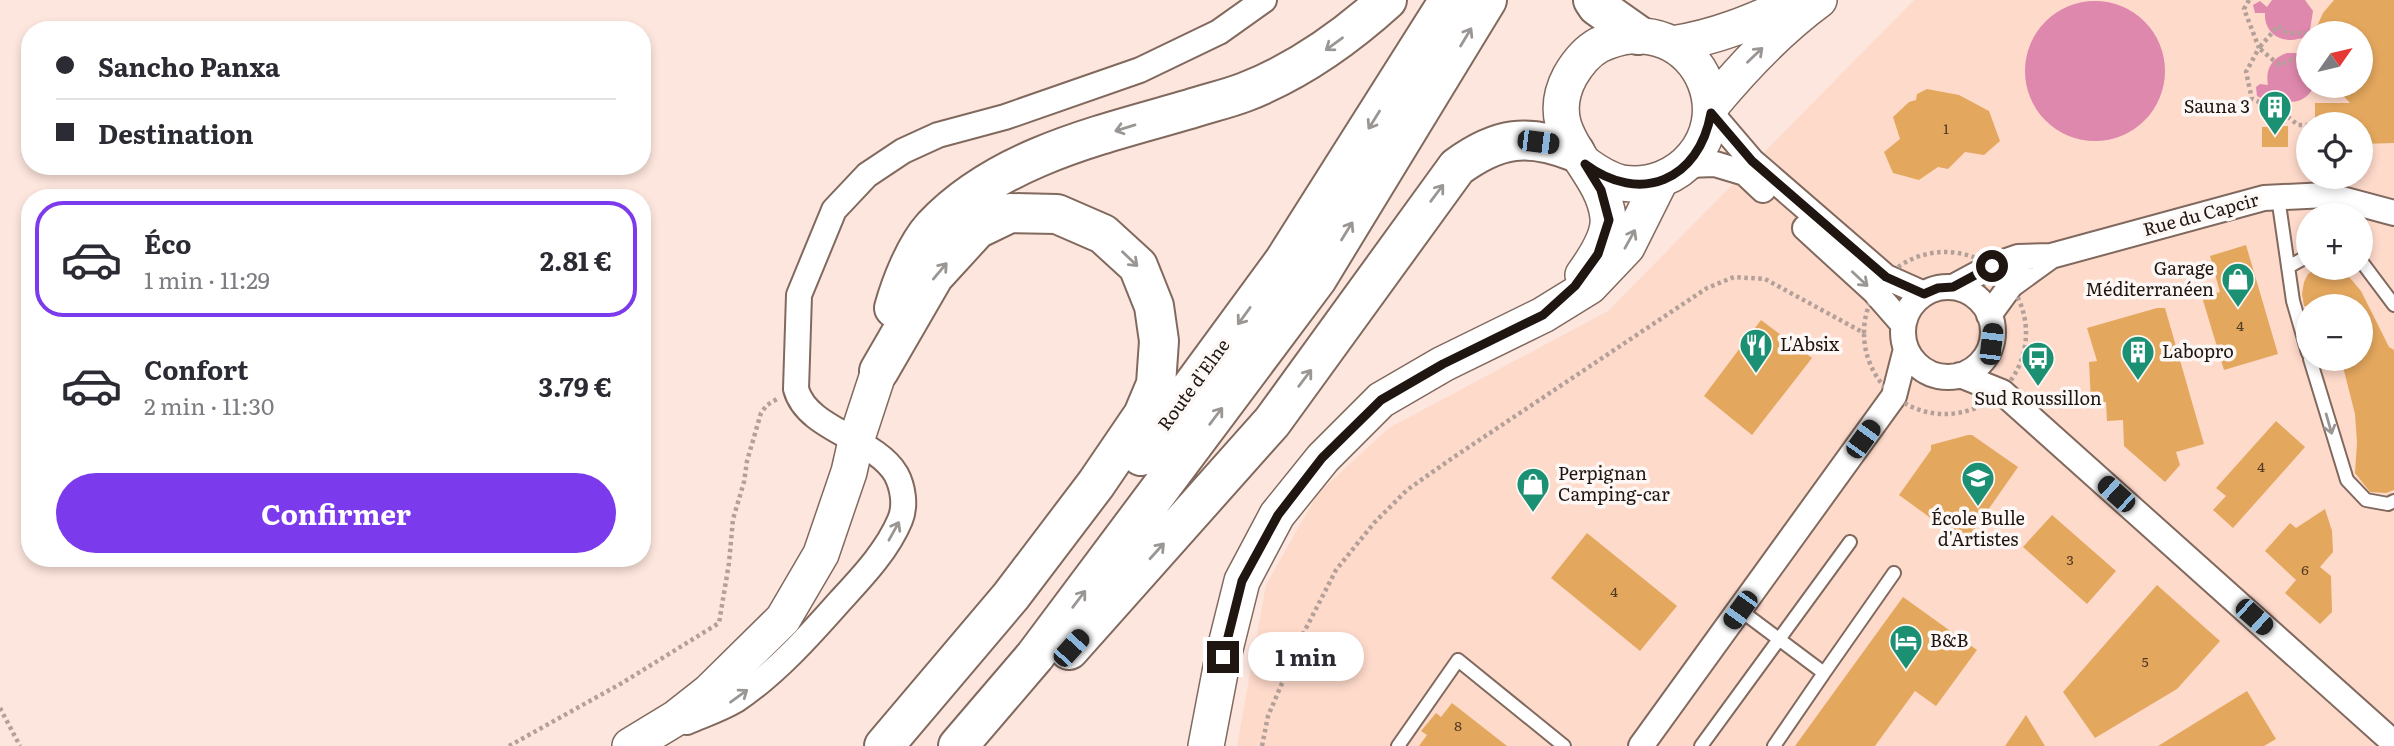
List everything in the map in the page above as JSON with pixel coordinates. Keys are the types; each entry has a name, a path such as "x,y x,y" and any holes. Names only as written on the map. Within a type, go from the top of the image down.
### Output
{"highway":[{"path":"878,371 901,279 932,229 971,194 1035,157 1244,93 1286,74 1325,51 1387,0"},
{"name":"Route d'Elne","path":"907,746 1042,584 1165,425 1284,261 1449,0"},
{"name":"Route d'Elne","path":"958,746 1035,656 1318,279 1487,0"},
{"path":"1593,0 1597,6 1655,39"},
{"path":"979,746 1036,687 1272,422 1344,326 1457,166 1494,144 1519,140 1556,145 1580,158"},
{"path":"878,371 934,276 978,229 1010,213 1057,214 1102,234 1138,266 1153,306 1159,341 1156,384 1143,415 1096,484 1010,596 884,746"}],"main road":[{"path":"1543,315 1575,286 1598,254 1609,220 1601,190 1565,131 1562,108 1566,85 1577,64 1594,48 1615,38 1699,40 1728,32 1802,0"},
{"path":"1206,746 1223,657 1242,581 1278,515 1322,458 1381,400 1443,364 1543,315 1590,286 1626,247 1674,173 1704,141 1711,110 1745,64 1790,22 1819,0"},
{"path":"1655,39 1692,60 1705,82 1711,110"},
{"path":"1580,158 1601,176 1620,183 1640,184 1674,173"},
{"path":"632,746 676,718 709,692 783,619 821,554 849,472 878,371"}],"street":[{"path":"632,746 735,700 798,648 868,570 901,518 903,490 895,473 884,460 819,419 799,398 796,389 799,295 834,210 867,175 904,151 939,135 1005,117 1140,70 1219,32 1264,0"},
{"path":"1711,110 1752,161 1880,284 1923,369 1936,375 1960,375 2001,392 2394,743"},
{"path":"1674,173 1714,164 1745,173 1880,284 1924,294"},
{"name":"Rue du Capcir","path":"1953,287 1992,266 2018,257 2051,256 2264,198 2327,195 2394,213"},
{"name":"Rue du Capcir","path":"1989,315 2011,285 2051,256"},
{"path":"1641,746 1894,396 1914,302 1938,288 1953,287 1975,296 1989,315 1991,344 2001,392"},
{"path":"1960,375 1974,368 1984,358 1991,344"},
{"path":"1894,396 1936,375"}],"lane":[{"path":"2278,197 2296,311"},
{"path":"2288,267 2296,263"},
{"path":"2373,277 2394,305"},
{"path":"2314,371 2347,480 2366,500 2388,504 2394,501"},
{"path":"1701,746 1850,542"},
{"path":"1774,746 1894,573"},
{"path":"1740,610 1824,673"},
{"path":"1398,746 1458,660 1564,746"}],"path":[{"path":"2249,0 2244,9 2259,48 2279,65 2296,59"},
{"path":"2296,33 2286,32 2278,26 2259,48 2246,72 2252,99 2281,111 2296,123"},
{"path":"1948,251 1970,255 1992,266 2011,285 2020,302 2026,323 2025,351 2015,374 2001,392 1980,407 1958,414 1932,414 1911,407 1894,396 1871,368 1866,351 1864,333 1868,306 1880,284 1911,259 1928,253 1948,251"},
{"path":"1262,746 1268,716 1303,635 1336,570 1374,523 1407,491 1451,459 1707,288 1734,277 1765,279 1864,333"},
{"path":"509,746 622,683 719,623 733,519 761,413 767,405 796,389"},
{"path":"0,708 20,746"}],"shaded area":[{"path":"1914,0 2394,0 2394,746 1237,746 1266,585 1318,493 1389,428 1608,311"},
{"path":"2272,0 2305,0 2313,11 2311,21 2296,21 2296,39 2280,38 2268,28 2265,13 2255,13 2253,5 2260,1 2267,7"},
{"path":"2095,1 2122,6 2145,21 2160,44 2165,71 2160,98 2145,121 2122,136 2095,141 2068,136 2045,121 2030,98 2025,71 2030,44 2045,21 2068,6"},
{"path":"2287,53 2296,53 2296,98 2303,98 2294,102 2288,101 2271,91 2266,98 2257,96 2256,87 2260,84 2268,85 2271,65"}],"building":[{"path":"2334,0 2394,0 2394,143 2373,144 2373,112 2315,112 2315,103 2350,103 2345,98 2373,98 2373,21 2319,21"},
{"path":"1927,89 1959,95 1989,111 2000,141 1984,155 1965,152 1948,169 1938,167 1919,180 1893,173 1884,152 1900,139 1893,117 1909,102 1916,100 1917,94"},
{"name":"Sauna 3","path":"2288,126 2288,147 2262,147 2262,127"},
{"path":"2246,245 2278,354 2224,370 2202,297 2220,292 2210,256"},
{"path":"2352,280 2362,294 2302,294 2304,282"},
{"name":"Labopro","path":"2165,308 2204,444 2176,452 2180,465 2165,482 2124,446 2123,420 2107,421 2106,402 2091,402 2089,362 2097,361 2087,328"},
{"path":"2373,315 2389,347 2394,350 2394,490 2386,493 2370,492 2355,473 2355,414 2344,371 2373,371"},
{"path":"1761,320 1812,358 1752,435 1704,396"},
{"path":"2276,421 2305,447 2233,528 2213,510 2226,496 2216,488"},
{"path":"1972,435 2018,467 1965,543 1899,495 1931,450 1931,445"},
{"path":"2325,509 2332,531 2333,552 2320,567 2331,576 2332,612 2320,624 2285,593 2296,580 2265,551 2290,523 2296,528"},
{"path":"2052,515 2116,571 2087,604 2023,547"},
{"path":"1587,533 1677,606 1640,651 1551,578"},
{"path":"2157,585 2220,641 2177,689 2095,738 2063,692"},
{"name":"B&B","path":"1903,597 1977,650 1936,706 1915,691 1875,746 1795,746"},
{"path":"2247,691 2276,739 2264,746 2158,746"},
{"path":"1452,703 1507,746 1419,746 1427,735 1421,731 1436,713 1441,717"},
{"path":"2026,715 2045,746 2005,746"}],"place":[{"name":"Sauna 3","path":"2275,137"},
{"name":"Garage Méditerranéen","path":"2238,309"},
{"name":"L'Absix","path":"1756,375"},
{"name":"Labopro","path":"2138,382"},
{"name":"Sud Roussillon","path":"2038,388"},
{"name":"École Bulle d'Artistes","path":"1978,508"},
{"name":"Perpignan Camping-car","path":"1533,514"},
{"name":"B&B","path":"1906,671"}],"route":[{"path":"1223,657 1242,581 1278,515 1322,458 1381,400 1443,364 1543,315 1575,286 1598,254 1609,220 1601,190 1585,164 1601,176 1620,183 1660,181 1687,165 1699,150 1708,132 1711,113 1752,161 1886,277 1924,294 1938,288 1953,287 1992,266"}]}
